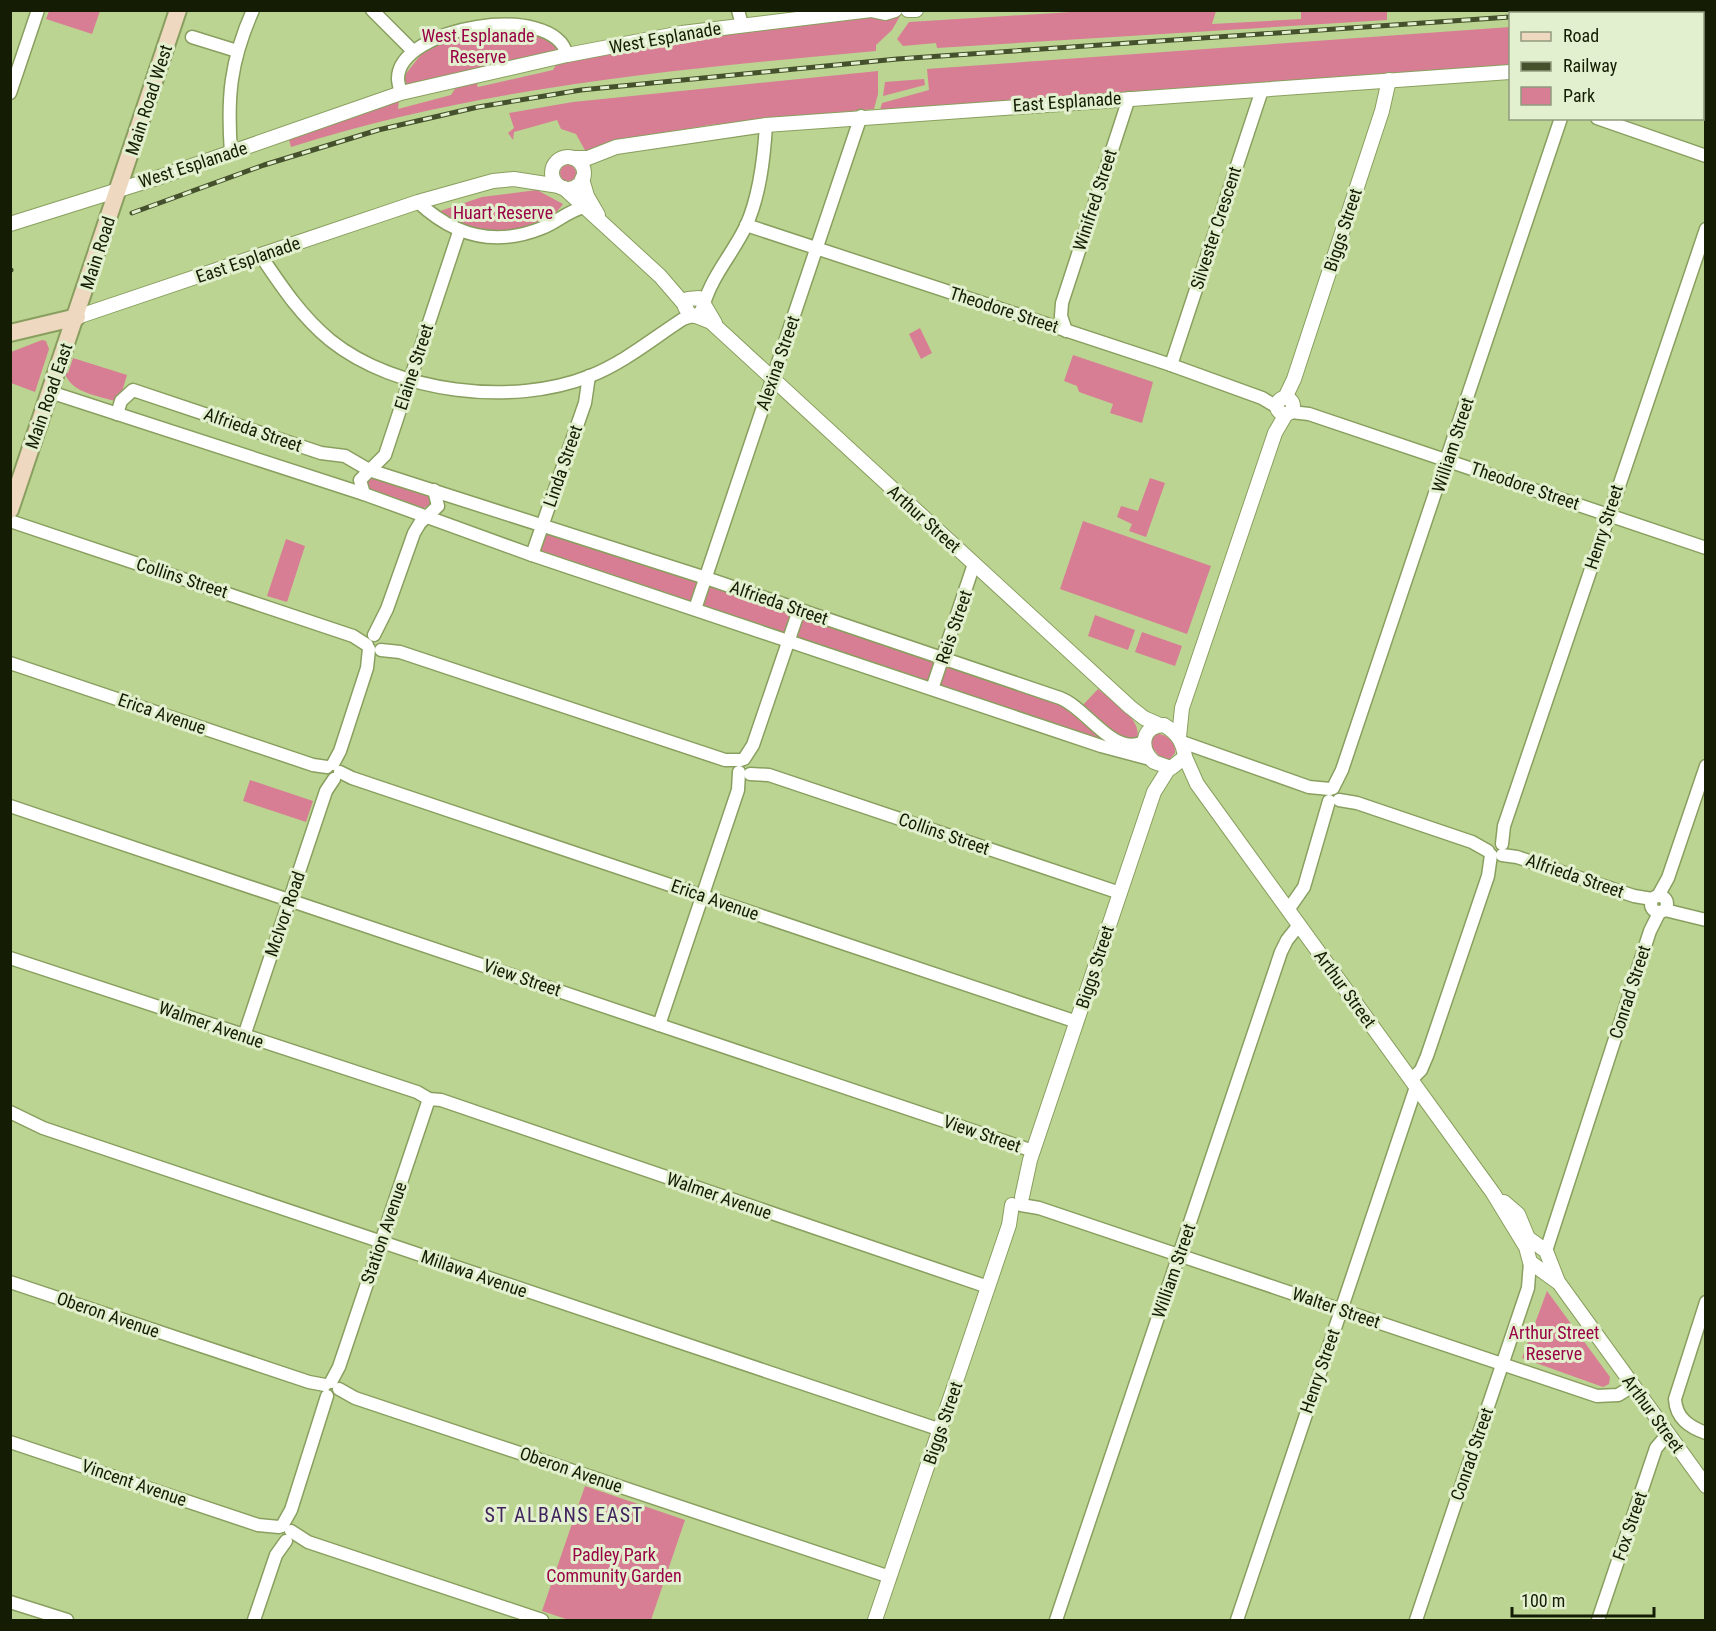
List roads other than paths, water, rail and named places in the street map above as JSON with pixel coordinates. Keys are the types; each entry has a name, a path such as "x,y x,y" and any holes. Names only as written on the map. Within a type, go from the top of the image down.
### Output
{"main road":[{"name":"Main Road West","path":"120,189 178,10"},
{"name":"Main Road","path":"77,317 120,189"},
{"path":"10,333 77,317"},
{"name":"Main Road East","path":"10,510 77,317"}],"street":[{"path":"10,93 38,10"},
{"path":"231,153 228,109 237,51 253,10"},
{"path":"372,10 412,50"},
{"path":"738,10 742,25"},
{"name":"West Esplanade","path":"10,224 231,153 401,93 567,55 742,25 871,10 885,13 895,10"},
{"path":"908,10 916,10"},
{"path":"401,93 398,79 400,71 412,50 435,33 493,13 532,16 556,29 567,55"},
{"path":"192,37 237,51"},
{"name":"East Esplanade","path":"573,158 588,158 616,147 625,148 766,125 861,116 1509,72"},
{"name":"Biggs Street","path":"1183,748 1182,708 1294,379 1382,111 1389,80"},
{"name":"Silvester Crescent","path":"1171,365 1262,90"},
{"name":"Winifred Street","path":"1066,331 1061,317 1062,303 1129,98"},
{"name":"Alexina Street","path":"695,609 861,116"},
{"name":"William Street","path":"1288,910 1304,887 1560,120"},
{"path":"1603,120 1706,156"},
{"path":"261,256 295,306 331,340 370,365 411,379 469,391 513,392 589,376 627,358 668,329 694,306 715,277 746,225 765,152 766,125"},
{"name":"East Esplanade","path":"582,176 625,148"},
{"path":"531,181 565,157 573,158 581,164 587,196 603,222"},
{"path":"554,165 553,178 694,306"},
{"path":"566,190 572,188 582,176"},
{"name":"East Esplanade","path":"77,317 418,202 493,181 531,181 566,190"},
{"path":"562,216 566,190"},
{"path":"418,202 434,217 459,232 510,237 544,227 584,207"},
{"name":"Theodore Street","path":"746,225 1171,365 1285,406 1706,548"},
{"name":"Henry Street","path":"1237,1620 1413,1084 1424,1064 1706,229"},
{"name":"Elaine Street","path":"369,470 378,464 385,454 459,232"},
{"path":"1040,322 1051,317 1062,303"},
{"name":"Arthur Street","path":"694,306 1130,707 1144,718 1162,725"},
{"name":"Linda Street","path":"532,555 585,403 589,376"},
{"name":"Alfrieda Street","path":"117,414 121,401 133,390 321,453 345,456 369,470 706,578 1071,703 1100,730 1118,742 1135,746 1144,739"},
{"name":"Alfrieda Street","path":"50,392 400,506 532,555 1101,746 1152,761"},
{"path":"385,454 388,465 401,479"},
{"path":"364,494 360,480 369,470"},
{"name":"McIvor Road","path":"244,1036 414,533 438,506 434,490"},
{"path":"400,506 411,518 414,533"},
{"name":"Collins Street","path":"10,521 376,644 399,649 400,652 1120,893"},
{"name":"Reis Street","path":"932,689 974,564"},
{"path":"659,1025 799,610"},
{"name":"Erica Avenue","path":"10,663 1077,1022"},
{"name":"Arthur Street","path":"1130,707 1144,739"},
{"name":"Biggs Street","path":"1162,725 1182,708"},
{"path":"1162,725 1183,748 1170,768 1152,761 1144,739 1150,729 1162,725"},
{"name":"Arthur Street","path":"1183,748 1197,784 1493,1193 1518,1214 1526,1235 1539,1257 1706,1486"},
{"name":"Alfrieda Street","path":"1183,748 1206,753 1334,795 1706,920"},
{"name":"Biggs Street","path":"1152,761 1154,792"},
{"name":"Conrad Street","path":"1416,1620 1528,1288 1553,1224 1706,766"},
{"name":"Biggs Street","path":"875,1620 1019,1201 1025,1175 1154,792 1170,768"},
{"name":"Arthur Street","path":"1170,768 1197,784"},
{"name":"View Street","path":"10,806 1033,1151"},
{"name":"William Street","path":"1056,1620 1281,952 1299,925"},
{"name":"Walmer Avenue","path":"10,958 421,1094 428,1102 441,1100 449,1105 988,1287"},
{"name":"Station Avenue","path":"254,1620 428,1102"},
{"name":"Millawa Avenue","path":"10,1112 43,1128 941,1430"},
{"name":"Walter Street","path":"1019,1201 1603,1397 1618,1395 1633,1386"},
{"name":"Oberon Avenue","path":"10,1282 890,1577"},
{"path":"1706,1302 1677,1387 1677,1410 1687,1424 1706,1433"},
{"name":"Fox Street","path":"1598,1620 1656,1448 1668,1434"},
{"name":"Vincent Avenue","path":"10,1442 542,1620"},
{"path":"10,1602 67,1620"}],"railway":[{"path":"1577,12 1599,10"},
{"path":"1656,12 1677,10"},
{"path":"132,213 264,165 378,130 478,107 581,90 897,59 1509,17"}],"district":[{"name":"ST ALBANS EAST","path":"564,1515"}],"park label":[{"name":"West Esplanade Reserve","path":"478,46"},
{"name":"Huart Reserve","path":"503,213"},
{"name":"Arthur Street Reserve","path":"1554,1343"},
{"name":"Padley Park Community Garden","path":"614,1565"}]}
